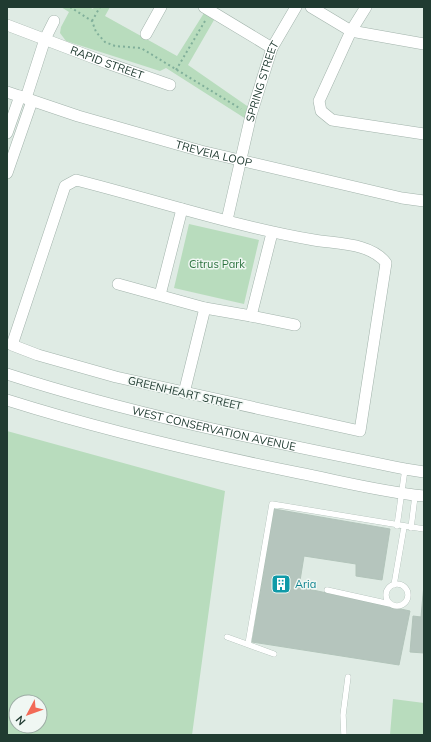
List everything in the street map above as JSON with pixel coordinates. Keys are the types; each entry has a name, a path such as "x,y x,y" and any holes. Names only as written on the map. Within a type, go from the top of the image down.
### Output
{"street":[{"path":"146,34 160,7"},
{"name":"SPRING STREET","path":"240,162 251,115 272,48 296,7"},
{"path":"311,7 351,31 424,44"},
{"path":"366,7 351,31 319,101 321,111 332,120 424,134"},
{"path":"208,9 272,48"},
{"path":"7,173 26,98 45,39 54,21"},
{"name":"RAPID STREET","path":"7,24 107,63 170,85"},
{"name":"TREVEIA LOOP","path":"7,92 240,162 424,201"},
{"path":"7,133 26,98"},
{"path":"227,220 240,162"},
{"name":"GREENHEART STREET","path":"76,180 182,209 272,233 366,248 380,255 386,264 360,431 184,393 38,355 12,345 65,186 76,180"},
{"path":"160,296 182,209"},
{"path":"251,316 272,233"},
{"path":"118,284 205,308 295,325"},
{"path":"184,393 205,308"},
{"name":"WEST CONSERVATION AVENUE","path":"7,374 166,419 424,472"},
{"path":"7,400 161,443 420,496"}],"lane":[{"path":"397,526 404,469"},
{"path":"411,528 420,496"},
{"path":"248,644 272,504 397,526 424,529"},
{"path":"394,585 404,527"},
{"path":"327,590 394,606 402,605 408,599 406,590 403,586 394,585 390,587 386,593 390,604"},
{"path":"227,637 274,654"},
{"path":"344,735 343,715 348,677"}],"path":[{"path":"70,7 92,20 96,32 105,42 115,46 141,48 251,115"},
{"path":"92,20 100,7"},
{"path":"176,70 208,9"}],"green space":[{"path":"61,7 89,7 93,9 94,7 110,7 105,16 177,56 204,13 214,20 188,65 250,108 246,119 166,68 160,71 66,41 60,33 61,27 69,12"},
{"name":"Citrus Park","path":"189,224 259,240 244,304 174,288"},
{"path":"7,431 225,491 192,735 7,735"},
{"path":"393,699 424,703 424,735 390,735"}],"building":[{"name":"Aria","path":"274,509 390,529 382,580 356,576 356,564 304,556 299,587 410,611 399,665 252,642"},
{"path":"424,584 424,653 410,652 413,616 421,617"}],"place":[{"name":"Aria","path":"281,584"}]}
